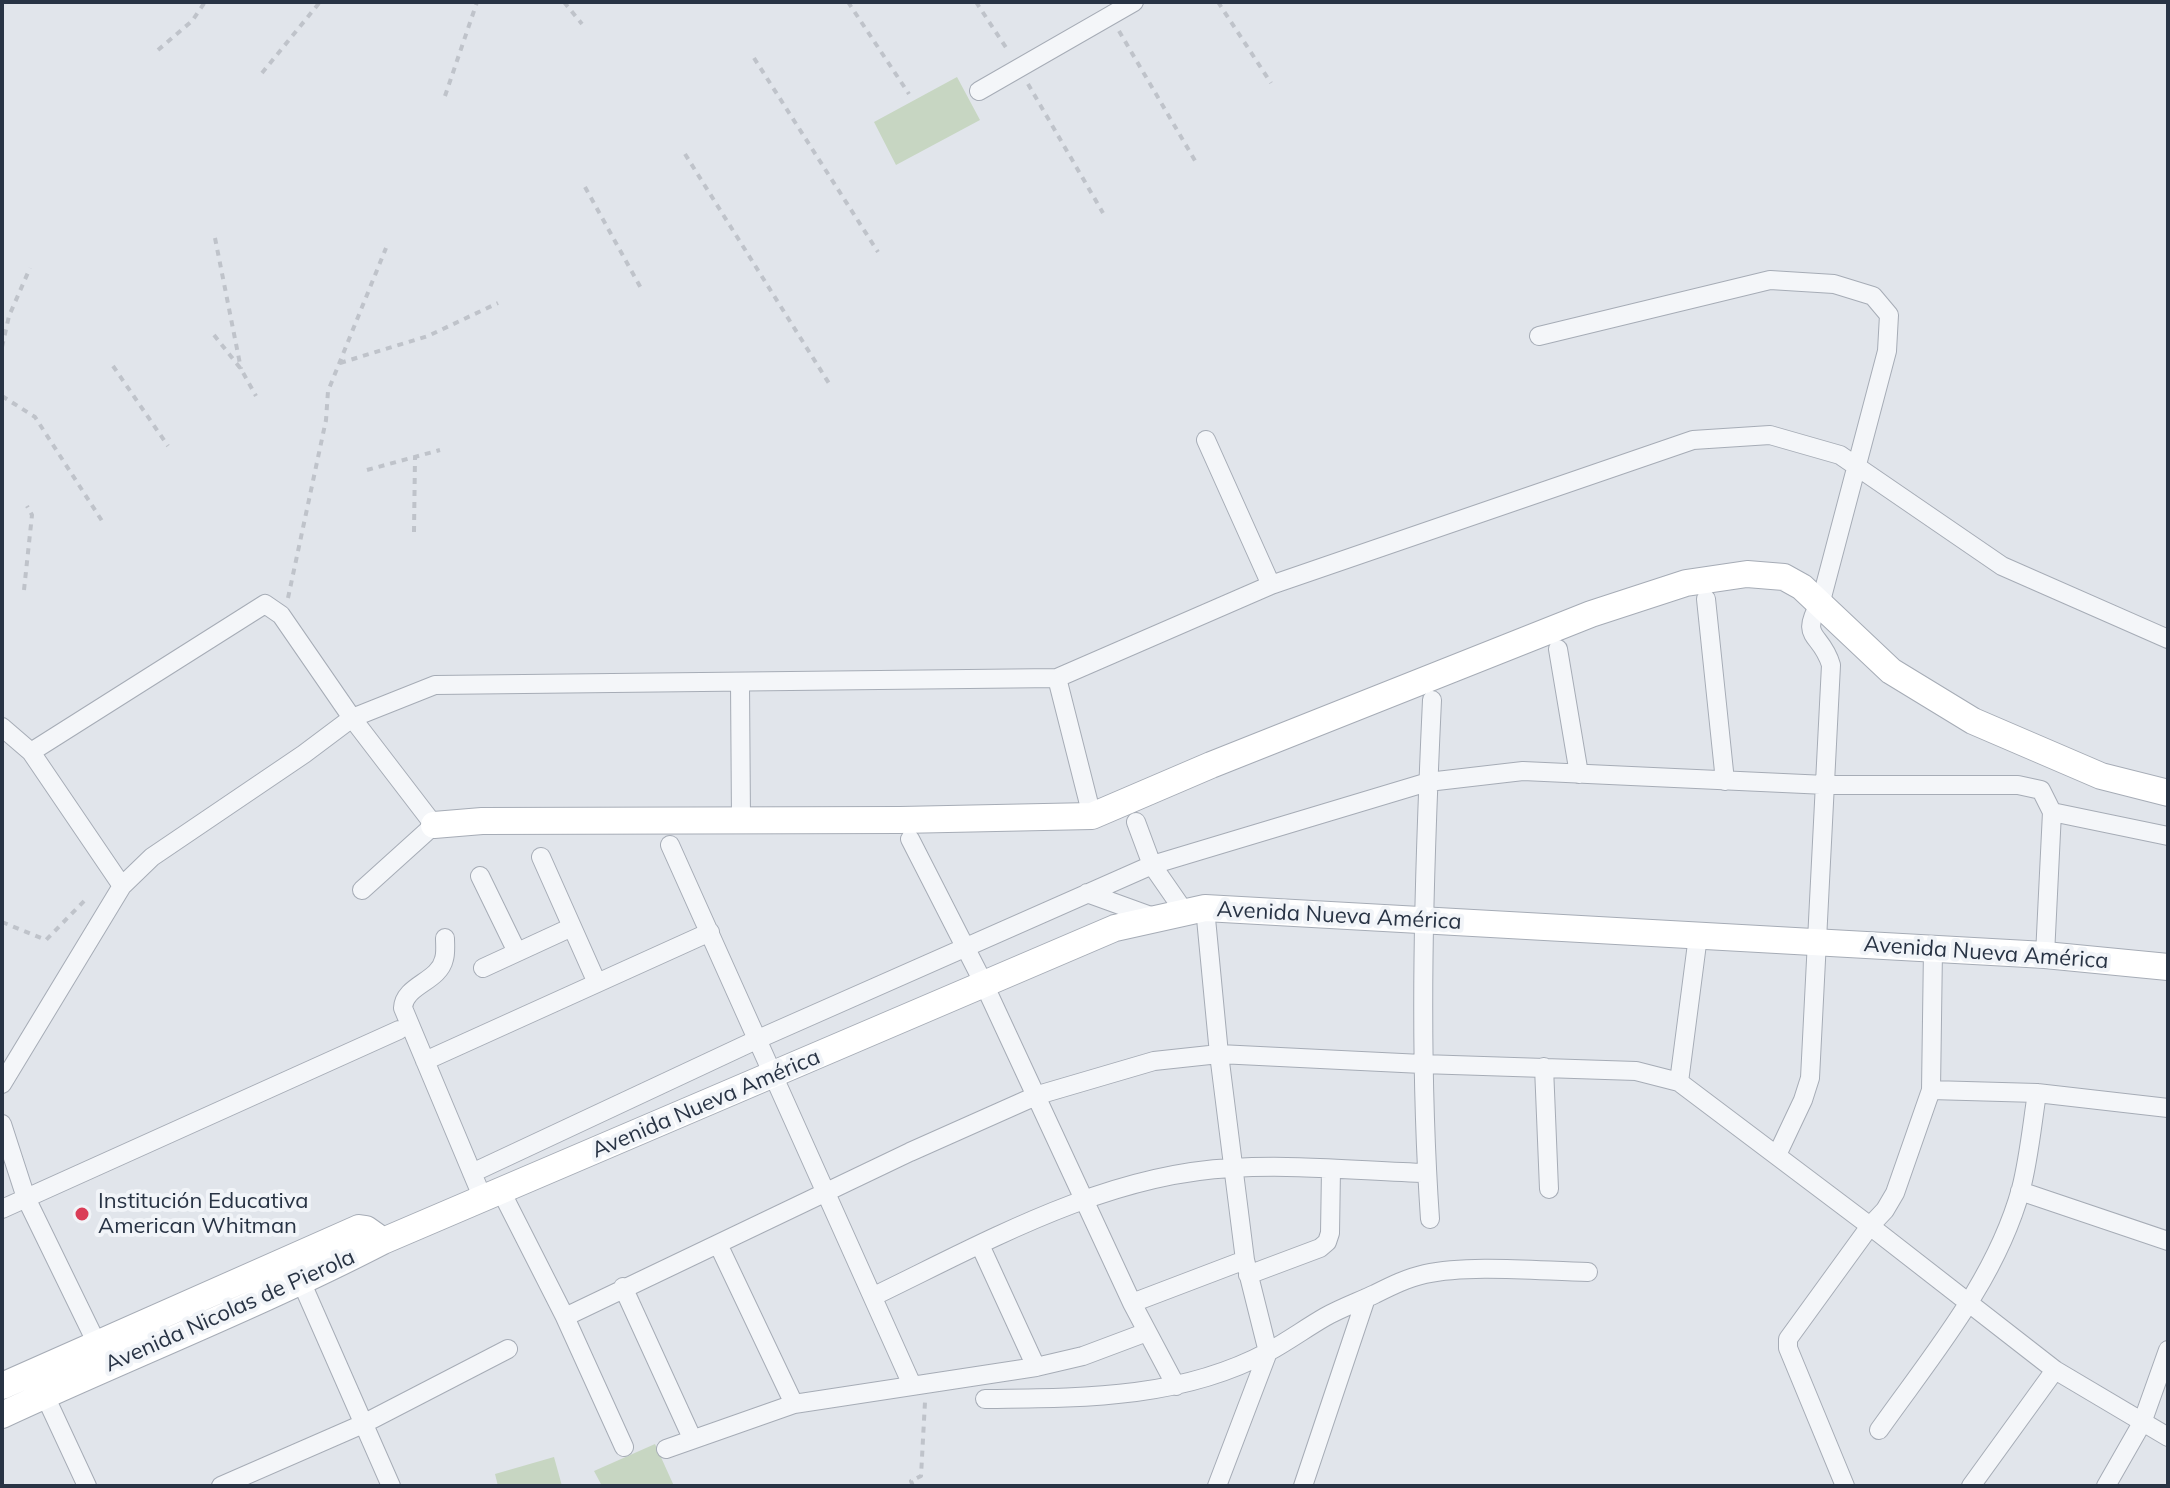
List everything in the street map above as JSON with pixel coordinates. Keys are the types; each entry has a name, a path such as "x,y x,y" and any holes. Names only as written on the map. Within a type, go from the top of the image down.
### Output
{"street":[{"path":"979,91 1134,2"},
{"path":"1539,336 1770,280 1834,284 1873,296 1889,315 1887,351 1821,601 1809,625 1811,633 1828,653 1831,665 1810,1078 1777,1155"},
{"path":"2,1084 122,886 152,857 352,718 435,685 1057,678 1271,585 1693,440 1770,435 1840,455 2002,566 2168,639"},
{"path":"1206,440 1271,585"},
{"path":"362,890 434,825 482,821 1092,816 1225,759 1591,614 1686,583 1747,574 1784,577 1821,601 1891,671 1973,721 2101,776 2168,793"},
{"path":"1706,599 1725,781"},
{"path":"31,752 265,604 281,615 352,718 434,825"},
{"path":"1558,649 1579,774"},
{"path":"1057,678 1092,816"},
{"path":"740,683 741,820"},
{"path":"1430,1219 1422,1064 1432,700"},
{"path":"2,727 31,752 122,886"},
{"path":"472,1173 756,1040 1152,865 1428,782 1523,771 1826,785 2018,785 2041,790 2052,812 2045,955"},
{"path":"2052,812 2168,836"},
{"path":"1136,822 1152,865 1196,911 1219,1054 1246,1268 1268,1352 1217,1486"},
{"path":"910,839 1038,1095 1132,1303 1176,1386"},
{"path":"670,845 825,1192 919,1384"},
{"path":"541,857 597,983"},
{"path":"480,876 517,952"},
{"path":"1087,893 1159,919"},
{"name":"Avenida Nueva América","path":"383,1241 1115,928 1196,911 2045,955 2168,967"},
{"path":"483,968 572,927"},
{"path":"425,1061 710,932"},
{"path":"1679,1082 1698,936"},
{"path":"445,938 444,959 436,976 404,1000 403,1008 472,1173 492,1195 565,1317 624,1447"},
{"path":"1845,1486 1788,1348 1788,1339 1895,1193 1931,1090 1933,949"},
{"path":"2,1209 399,1030"},
{"path":"565,1317 825,1192 1038,1095 1163,1059 1219,1054 1636,1071 1679,1082 2055,1370 2168,1437"},
{"path":"1544,1067 1549,1189"},
{"path":"1931,1090 2037,1093 2168,1108"},
{"path":"1879,1430 1969,1303 2001,1242 2020,1191 2037,1093"},
{"path":"2,1124 26,1198 102,1355"},
{"path":"874,1296 980,1245 1085,1200 1161,1177 1232,1168 1427,1173"},
{"path":"1132,1303 1320,1248 1327,1242 1330,1233 1331,1170"},
{"path":"2020,1191 2168,1241"},
{"name":"Avenida Nicolas de Pierola","path":"2,1415 39,1384 292,1258 359,1228 366,1229 383,1241 302,1283 102,1355"},
{"path":"718,1244 794,1404"},
{"path":"980,1245 1036,1367"},
{"path":"292,1258 391,1486"},
{"path":"985,1399 1090,1398 1176,1386 1235,1367 1268,1352 1323,1319 1408,1278 1450,1270 1588,1272"},
{"path":"623,1287 692,1438"},
{"path":"1303,1486 1366,1298"},
{"path":"666,1449 794,1404 1036,1367 1083,1356 1147,1332"},
{"path":"221,1486 363,1424 508,1349"},
{"path":"2106,1486 2142,1423 2168,1350"},
{"path":"1971,1486 2055,1370"},
{"path":"39,1384 87,1486"},
{"name":"Avenida Nicolas de Pierola","path":"2,1386 39,1384"}],"path":[{"path":"158,50 192,21 205,2"},
{"path":"262,73 320,2"},
{"path":"445,96 477,2"},
{"path":"564,2 582,24"},
{"path":"848,2 909,94"},
{"path":"976,2 1019,68 1103,213"},
{"path":"1218,2 1271,83"},
{"path":"1110,15 1197,164"},
{"path":"754,58 878,252"},
{"path":"685,154 830,385"},
{"path":"585,187 642,290"},
{"path":"215,238 241,369"},
{"path":"281,615 287,602 326,420 328,391 386,248"},
{"path":"2,347 9,316 30,268"},
{"path":"340,364 428,336 498,303"},
{"path":"214,335 241,369 256,396"},
{"path":"113,366 168,446"},
{"path":"2,396 35,417 104,524"},
{"path":"367,470 440,450"},
{"path":"414,532 415,457"},
{"path":"24,590 32,515 27,506"},
{"path":"2,922 46,940 87,898"},
{"path":"913,1486 911,1481 921,1476 919,1384"}],"green space":[{"path":"957,77 980,120 896,165 874,122"},
{"path":"655,1444 674,1486 602,1486 594,1471"},
{"path":"554,1457 562,1486 498,1486 495,1474"}],"place":[{"name":"Institución Educativa American Whitman","path":"82,1214"}]}
